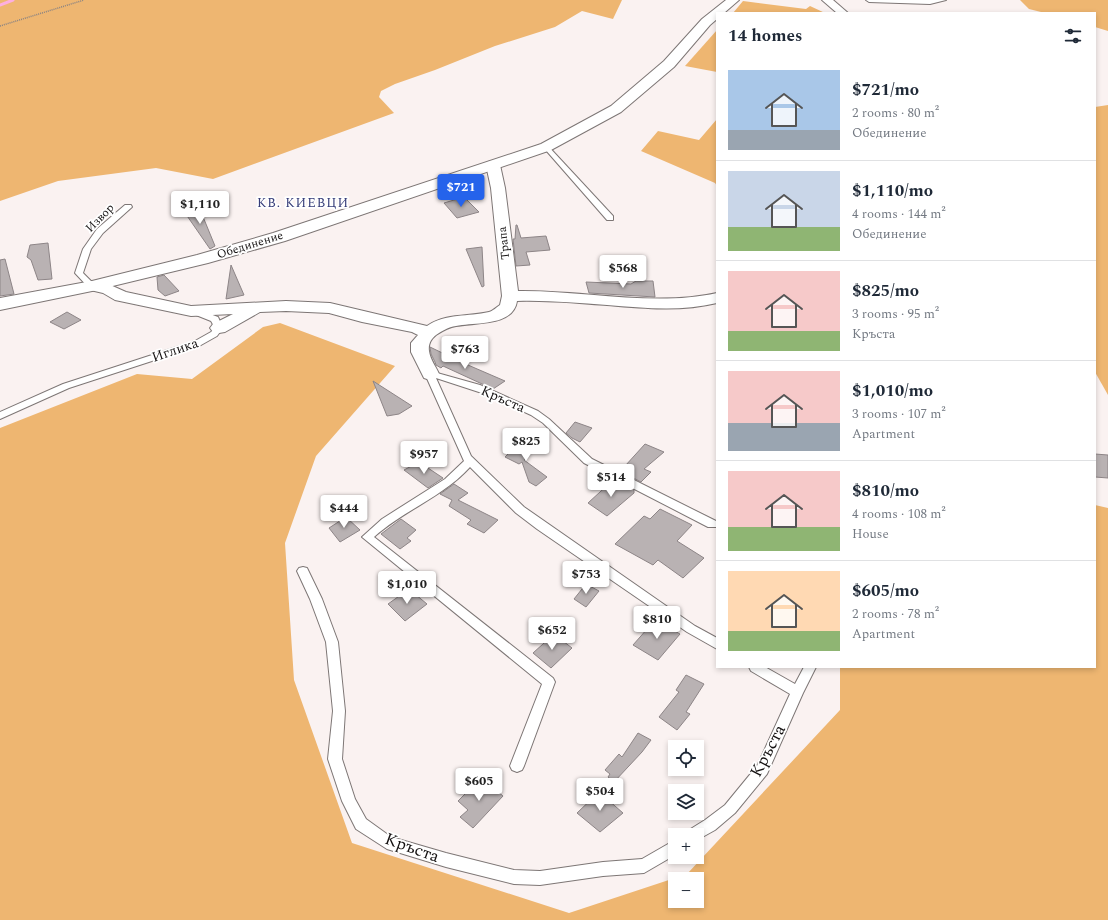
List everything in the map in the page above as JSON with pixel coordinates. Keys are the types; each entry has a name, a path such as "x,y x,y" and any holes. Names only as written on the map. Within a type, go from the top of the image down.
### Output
{"street":[{"path":"718,12 733,0"},
{"path":"827,0 842,12"},
{"path":"493,165 546,147 616,109 669,64 706,22 716,14"},
{"name":"Обединение","path":"0,304 92,286 202,259 271,239 493,165"},
{"name":"Трапа","path":"493,165 498,188 510,296"},
{"path":"92,286 108,289 121,296 191,311 286,306 330,308 362,317 417,328 428,333"},
{"path":"430,374 420,352 420,342 428,333 440,325 454,321 495,316 508,307 510,296 538,295 674,304 701,302 716,298"},
{"path":"219,328 256,308"}],"lane":[{"path":"869,0 930,2 943,0"},
{"path":"546,147 610,218"},
{"name":"Извор","path":"92,286 79,273 87,249 100,231 128,207"},
{"path":"191,311 215,319 219,328"},
{"name":"Иглика","path":"0,416 66,386 198,343 214,334 219,328"},
{"path":"430,374 461,446 470,461 520,510 691,629 716,643"},
{"name":"Кръста","path":"430,374 457,380 504,398 537,415 546,420 572,448 588,461 712,524"},
{"path":"470,461 457,475 444,485 367,537 549,682 517,766"},
{"name":"Кръста","path":"303,571 316,599 332,642 339,711 335,759 349,801 361,824 387,842 446,860 514,877 540,878 603,869 644,866 668,851"},
{"path":"757,668 797,692"},
{"name":"Кръста","path":"704,829 730,809 762,770 809,668"}],"path":[{"path":"0,26 84,0"}],"shaded area":[{"path":"0,0 622,0 613,19 582,11 555,27 495,46 395,84 381,91 379,97 394,113 213,179 156,168 58,181 0,201"},
{"path":"1020,0 1108,0 1108,31 1096,27 1096,12 1041,12 1029,9"},
{"path":"743,1 806,9 810,6 823,12 734,12"},
{"path":"716,31 716,72 685,66"},
{"path":"1108,105 1108,395 1096,374 1096,107"},
{"path":"716,120 716,184 641,151 658,131 699,140"},
{"path":"280,323 395,366 316,456 285,543 294,680 352,843 569,913 668,880 668,908 704,908 704,872 689,872 696,864 704,864 704,856 840,710 840,668 1096,668 1096,505 1108,508 1108,920 0,920 0,428 137,374 192,379 263,327"}],"building":[{"path":"464,197 479,212 457,218 444,203"},
{"path":"199,207 215,246 210,249 183,210"},
{"path":"516,225 521,238 546,236 550,250 526,252 530,265 516,266 513,239 515,239"},
{"path":"48,243 52,279 38,280 31,260 27,257 30,245"},
{"path":"482,247 484,286 482,287 466,249"},
{"path":"5,259 14,294 0,296 0,260"},
{"path":"231,265 244,295 226,299"},
{"path":"164,275 179,291 165,296 158,290 157,277"},
{"path":"636,281 653,281 655,297 589,293 586,282 631,284"},
{"path":"67,312 81,320 64,329 50,322"},
{"path":"430,347 505,381 493,389 443,366 441,368 436,365 431,354"},
{"path":"373,381 412,406 399,414 387,416"},
{"path":"575,422 592,428 580,442 566,433"},
{"path":"521,441 536,447 524,460 547,477 536,486 529,482 522,462 519,464 505,457"},
{"path":"645,444 664,452 644,469 651,472 641,482 622,472 628,467 625,466"},
{"path":"1096,454 1108,455 1108,478 1096,477"},
{"path":"419,462 443,478 428,488 404,470"},
{"path":"613,480 634,490 634,493 607,516 588,503"},
{"path":"454,484 468,493 458,500 498,520 484,533 467,524 471,520 449,506 452,500 440,494"},
{"path":"660,509 692,525 677,541 704,558 683,578 658,560 653,565 615,544 644,516 650,519"},
{"path":"346,517 360,530 340,542 329,528"},
{"path":"401,519 416,530 407,538 411,541 400,549 381,534"},
{"path":"586,584 599,591 586,607 574,599"},
{"path":"409,589 427,604 405,621 388,604"},
{"path":"655,620 680,634 658,660 633,645"},
{"path":"554,634 572,648 551,668 533,653"},
{"path":"686,675 704,684 686,712 690,714 677,730 659,717 679,692 676,690"},
{"path":"638,733 651,740 614,782 608,777 610,774 605,770 619,754 622,757"},
{"path":"481,778 503,796 473,828 460,817 468,810 458,801"},
{"path":"599,792 623,813 600,832 577,813"}],"waterway":[{"path":"0,5 13,0"}],"district":[{"name":"КВ. КИЕВЦИ","path":"303,203"}]}
